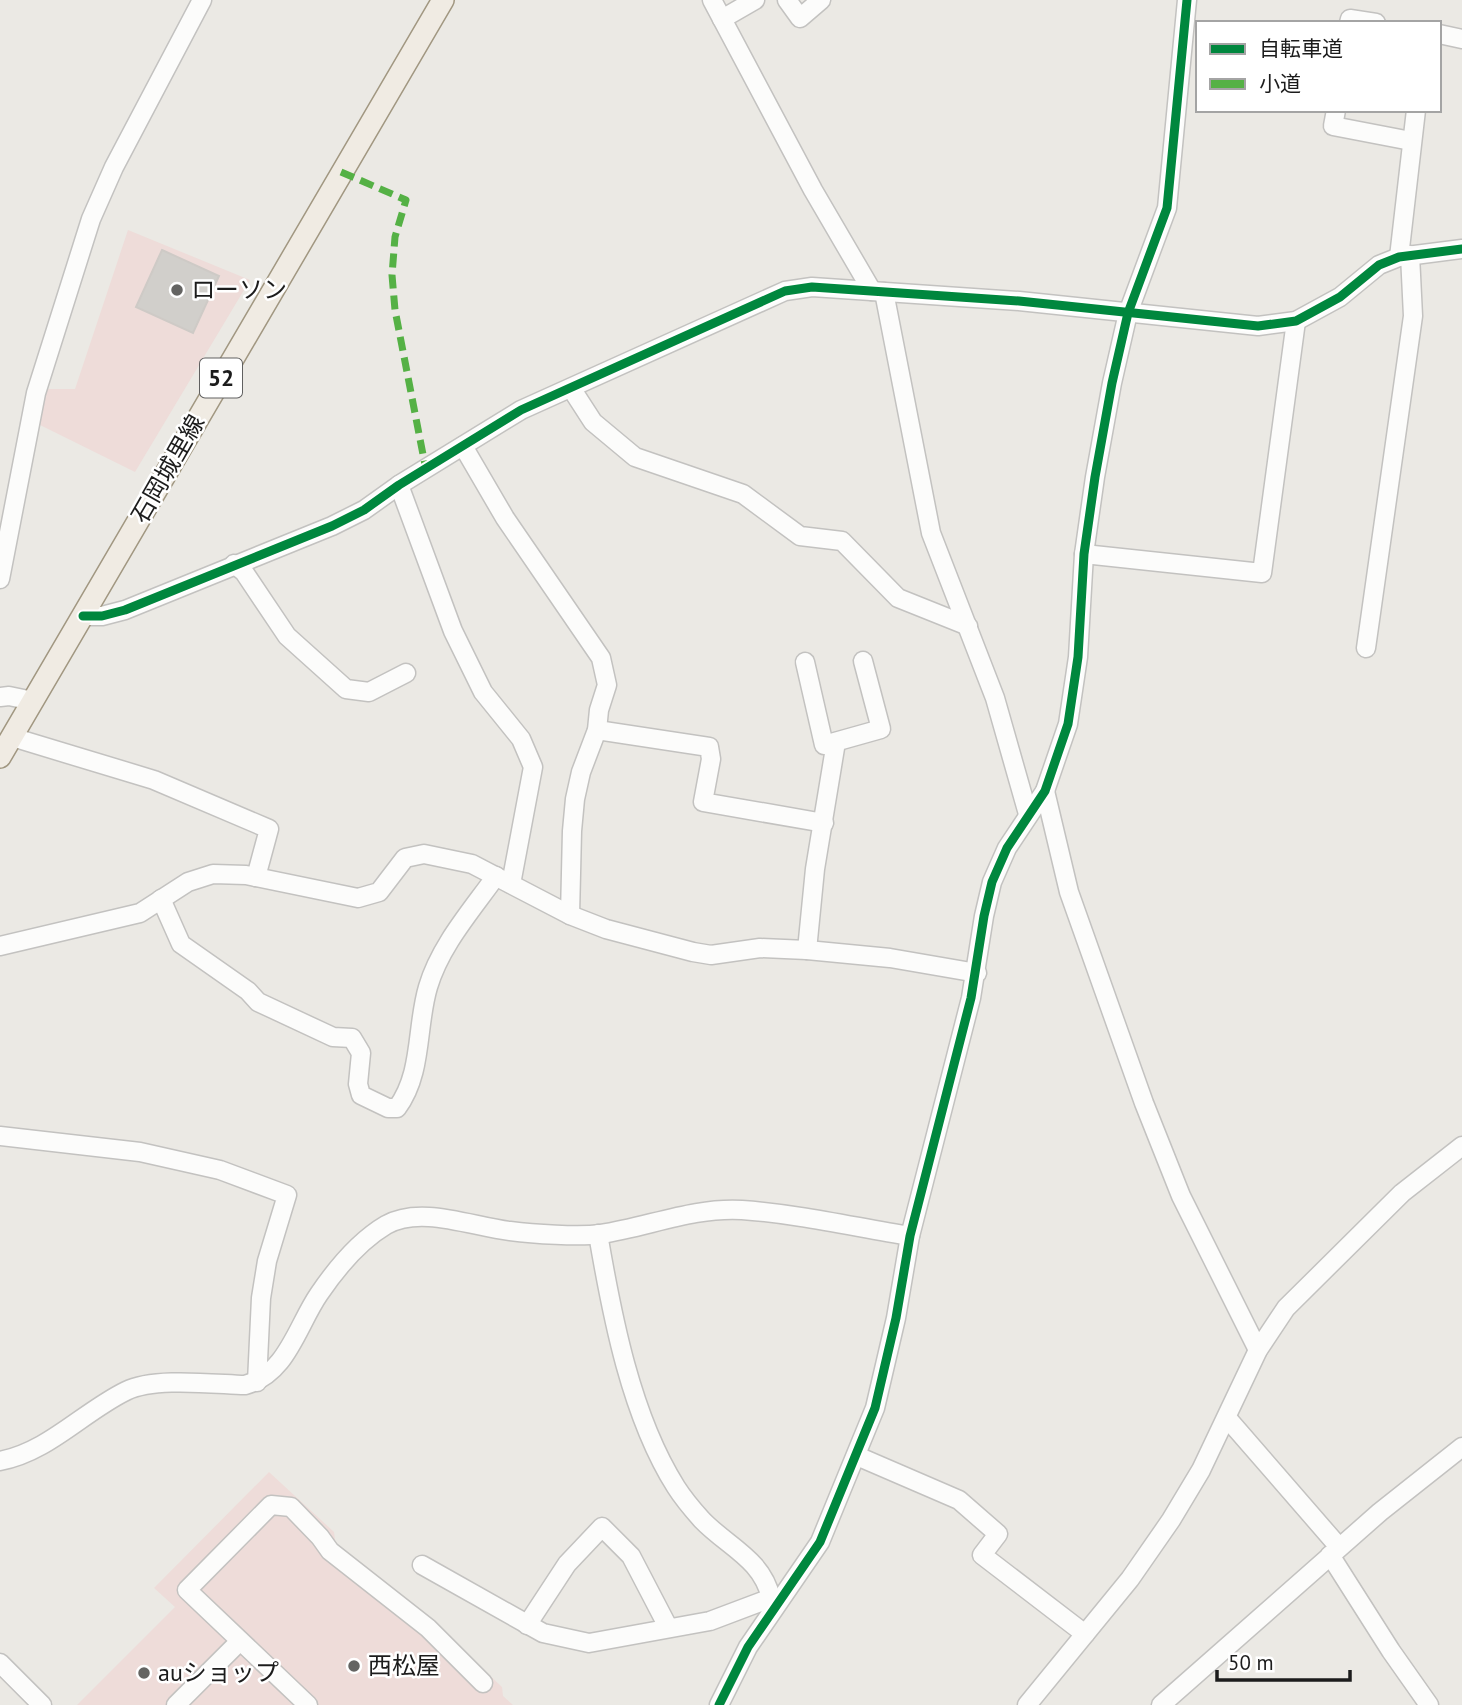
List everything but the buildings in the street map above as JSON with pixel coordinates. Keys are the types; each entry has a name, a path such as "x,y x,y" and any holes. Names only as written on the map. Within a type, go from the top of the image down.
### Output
{"main road":[{"name":"石岡城里線","path":"0,757 443,0"}],"street":[{"path":"0,579 36,393 91,219 114,167 202,0"},
{"path":"712,0 813,190 878,291 932,533 995,698 1028,814"},
{"path":"722,19 755,0"},
{"path":"787,0 800,18 821,0"},
{"path":"422,1565 543,1633 589,1643 710,1620 783,1598 820,1542 857,1456 883,1380 910,1236 977,973 984,916 992,882 1007,848 1045,791 1068,724 1077,657 1084,554 1102,437 1128,313 1167,208 1187,0"},
{"path":"1441,34 1462,39"},
{"path":"1336,112 1333,126 1411,141"},
{"path":"1366,648 1413,316 1405,256 1411,141 1416,112"},
{"path":"83,616 102,616 125,610 332,526 364,510 399,485 521,410 785,291 812,287 1019,301 1258,326 1296,321 1340,298 1379,265 1405,256 1462,248"},
{"path":"1084,554 1262,573 1296,321"},
{"path":"571,388 593,422 635,457 743,494 800,536 842,541 898,598 968,626"},
{"path":"463,446 505,518 601,658 607,685 599,709 597,730 581,772 575,799 570,915"},
{"path":"161,899 181,944 248,991 258,1002 333,1037 352,1038 361,1053 358,1084 361,1094 388,1108 397,1108 403,1100 419,1050 428,986 452,937 504,880 533,767 521,739 483,692 453,631 399,485"},
{"path":"234,564 244,572 287,636 346,689 369,692 406,673"},
{"path":"806,662 824,745 880,730 863,661"},
{"path":"0,697 33,701"},
{"path":"597,730 709,747 711,759 703,802 824,823"},
{"path":"12,737 154,780 269,828 256,877"},
{"path":"807,950 815,869 836,742"},
{"path":"1045,791 1076,915 1144,1103 1181,1196 1258,1350"},
{"path":"0,946 140,913 188,882 213,874 256,877 358,898 379,892 405,858 424,853 472,864 570,915 606,929 693,952 711,955 760,948 807,950 890,958 977,973"},
{"path":"0,1136 140,1152 220,1170 287,1195 267,1261 261,1298 257,1382"},
{"path":"1027,1705 1130,1578 1171,1520 1227,1418 1258,1350 1286,1308 1402,1193 1462,1146"},
{"path":"0,1461 18,1458 129,1389 163,1383 244,1385 257,1382 279,1363 319,1293 351,1254 386,1225 411,1217 459,1221 509,1231 598,1234 709,1211 740,1210 910,1236"},
{"path":"598,1234 607,1287 640,1416 655,1448 677,1488 702,1520 756,1566 767,1581 774,1600 719,1705"},
{"path":"1227,1418 1335,1551 1391,1651 1429,1705"},
{"path":"1161,1705 1335,1551 1462,1447"},
{"path":"857,1456 959,1500 998,1534 982,1555 1085,1634"},
{"path":"308,1705 187,1590 271,1505 291,1507 330,1551 428,1628 483,1683"},
{"path":"527,1625 567,1564 602,1527 631,1556 668,1627"},
{"path":"176,1705 240,1641"},
{"path":"1,1667 42,1705"}],"shaded area":[{"path":"128,230 250,280 135,472 38,424 44,389 75,389"},
{"path":"269,1472 334,1532 336,1547 437,1626 502,1687 503,1696 513,1705 77,1705 175,1607 154,1588"}],"marked path":[{"path":"341,172 406,200 395,237 392,275 395,310 426,470"}],"cycle path":[{"path":"719,1705 748,1647 820,1542 875,1408 896,1318 910,1236 971,998 992,882 1007,848 1045,791 1068,724 1078,657 1084,554 1112,383 1128,313 1167,208 1187,0"},
{"path":"83,616 102,616 125,610 332,526 364,510 399,485 521,410 785,291 812,287 1019,301 1258,326 1296,321 1340,297 1379,265 1399,257 1462,249"}],"place":[{"name":"ローソン","path":"177,290"},
{"name":"西松屋","path":"354,1666"},
{"name":"auショップ","path":"144,1673"}]}
